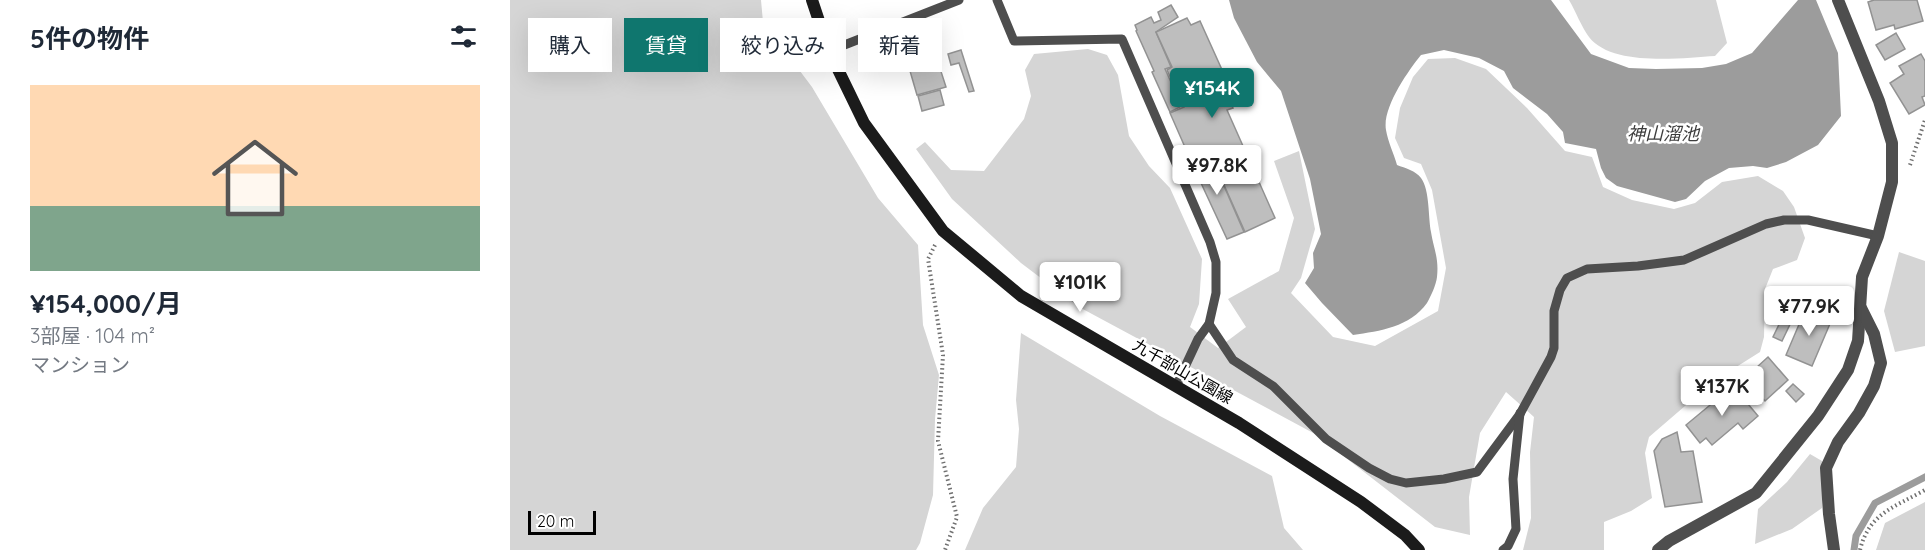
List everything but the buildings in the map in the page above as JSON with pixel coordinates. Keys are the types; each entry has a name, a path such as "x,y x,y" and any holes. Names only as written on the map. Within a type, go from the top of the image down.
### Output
{"main road":[{"name":"九千部山公園線","path":"812,0 818,18"},
{"name":"九千部山公園線","path":"839,72 864,123 943,231 1021,296 1239,423 1361,502 1405,535 1419,550"}],"street":[{"path":"1658,550 1669,541 1756,493 1818,416 1848,370 1858,341 1862,277 1878,236 1892,182 1892,143 1879,101 1838,0"},
{"path":"1834,550 1826,468 1838,442 1859,413 1874,386 1881,363 1874,334 1860,307"}],"lane":[{"path":"846,44 958,0"},
{"path":"997,0 1014,41 1122,39 1210,242 1216,262 1216,293 1209,324 1198,339 1176,386"},
{"path":"1209,324 1233,360 1273,386 1326,439 1369,468 1390,479 1406,483 1444,479 1477,472 1521,412 1551,357 1554,348 1554,310 1560,290 1567,278 1587,269 1684,260 1766,224 1784,220 1808,220 1878,236"},
{"path":"1505,548 1516,529 1513,478 1521,412"}],"path":[{"path":"1892,182 1906,173 1925,120"},
{"path":"943,231 928,259 943,355 938,441 957,517 945,550"},
{"path":"1860,550 1870,525 1881,514 1925,490"}],"shaded area":[{"path":"510,0 761,0 763,18 720,18 720,72 801,72 878,198 918,245 923,325 939,375 933,495 920,543 916,550 510,550"},
{"path":"1569,0 1716,0 1727,43 1715,56 1648,59 1614,53 1600,47 1589,37"},
{"path":"1088,49 1107,55 1118,75 1129,136 1149,166 1170,188 1202,259 1199,304 1190,327 1218,348 1246,327 1228,299 1279,271 1294,218 1274,161 1299,151 1315,229 1301,278 1291,293 1333,337 1375,346 1438,311 1446,268 1432,190 1421,164 1404,158 1395,138 1400,108 1413,77 1428,59 1455,58 1486,69 1527,108 1565,151 1592,157 1603,187 1632,200 1674,209 1695,203 1722,182 1758,176 1783,191 1794,207 1805,238 1797,260 1773,269 1765,289 1764,337 1760,352 1714,381 1649,437 1645,453 1652,498 1631,511 1604,522 1604,550 1523,550 1531,518 1530,452 1534,417 1506,392 1480,433 1469,497 1470,535 1435,527 1315,434 1079,307 1021,263 952,199 916,149 925,142 951,170 984,171 1024,119 1031,96 1025,70 1034,54"},
{"path":"1899,252 1925,261 1925,346 1895,352 1884,311"},
{"path":"1021,333 1160,416 1272,476 1284,528 1303,550 965,550 983,508 1016,467 1019,429 1016,400"},
{"path":"1810,454 1822,461 1822,508 1792,529 1755,544 1758,509 1787,482"},
{"path":"1925,502 1925,550 1876,550 1885,523"}],"water":[{"name":"神山溜池","path":"1229,0 1551,0 1591,54 1629,68 1656,69 1702,68 1726,64 1752,53 1798,0 1816,0 1838,53 1841,116 1818,145 1786,162 1767,168 1753,166 1729,168 1705,181 1686,199 1675,202 1617,186 1606,178 1596,149 1565,143 1563,132 1547,114 1513,88 1504,71 1479,58 1444,50 1421,55 1403,80 1392,101 1388,111 1386,130 1397,165 1416,173 1424,183 1437,259 1436,280 1427,303 1412,318 1384,329 1353,335 1305,283 1314,268 1313,253 1321,234 1310,179 1281,91 1257,62 1234,18"}],"waterway":[{"path":"1854,550 1856,536 1875,503 1925,477"}]}
